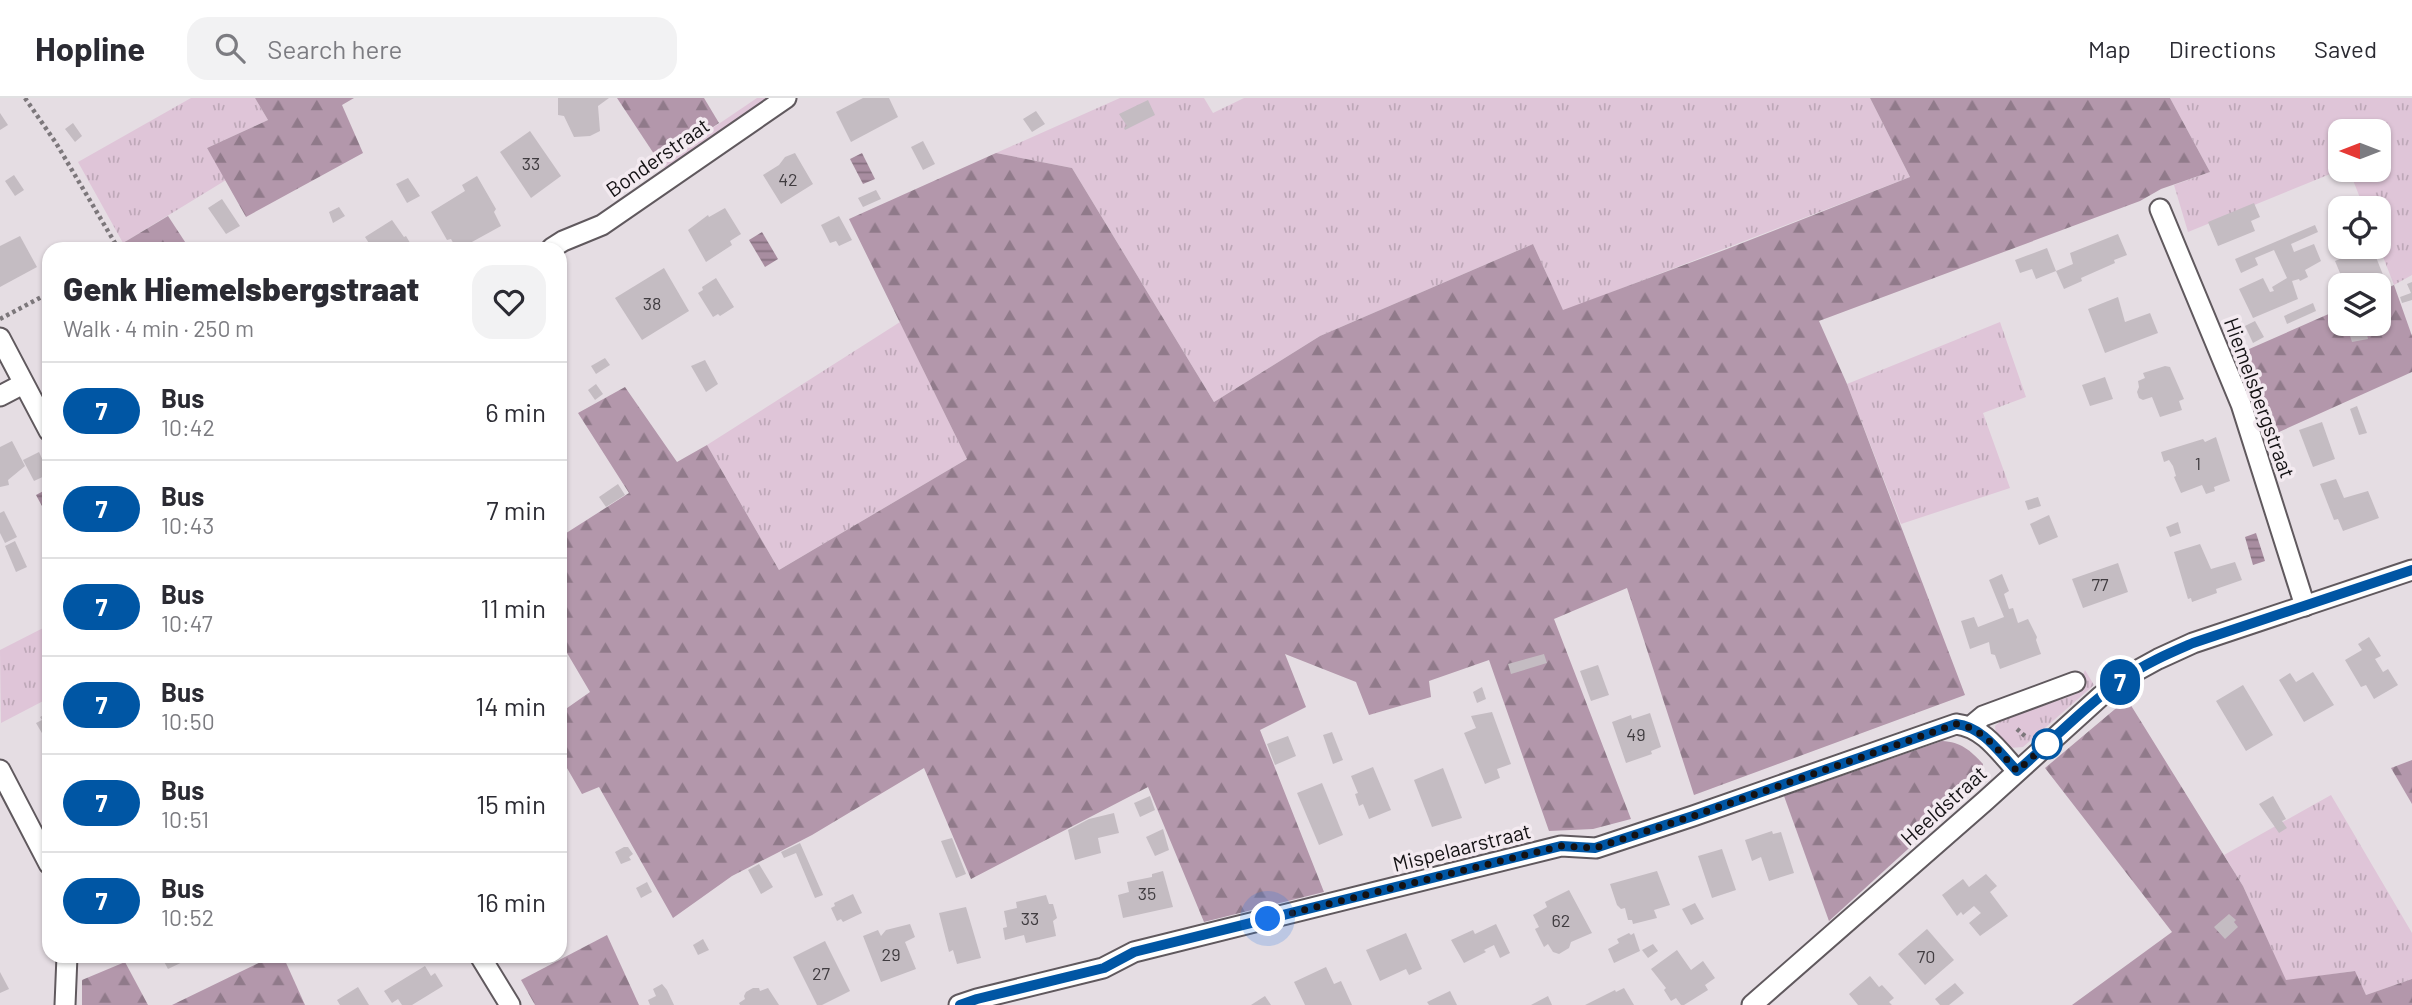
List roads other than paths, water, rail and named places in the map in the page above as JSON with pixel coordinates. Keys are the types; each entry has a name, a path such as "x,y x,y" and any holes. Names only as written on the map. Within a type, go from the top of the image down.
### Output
{"street":[{"name":"Bonderstraat","path":"561,242 602,225 786,98"},
{"name":"Hiemelsbergstraat","path":"2160,209 2241,404 2305,606"},
{"path":"0,338 42,418"},
{"path":"0,396 23,384"},
{"name":"Heeldstraat","path":"1752,1005 2101,696 2137,671 2193,643 2412,570"},
{"name":"Mispelaarstraat","path":"959,1005 1104,968 1134,952 1561,846 1595,848 1956,724 1971,726 1983,716 2075,682"},
{"path":"1971,726 1988,739 2017,771"},
{"path":"0,770 42,851"},
{"path":"65,1005 67,963"},
{"path":"485,963 510,1005"}]}
